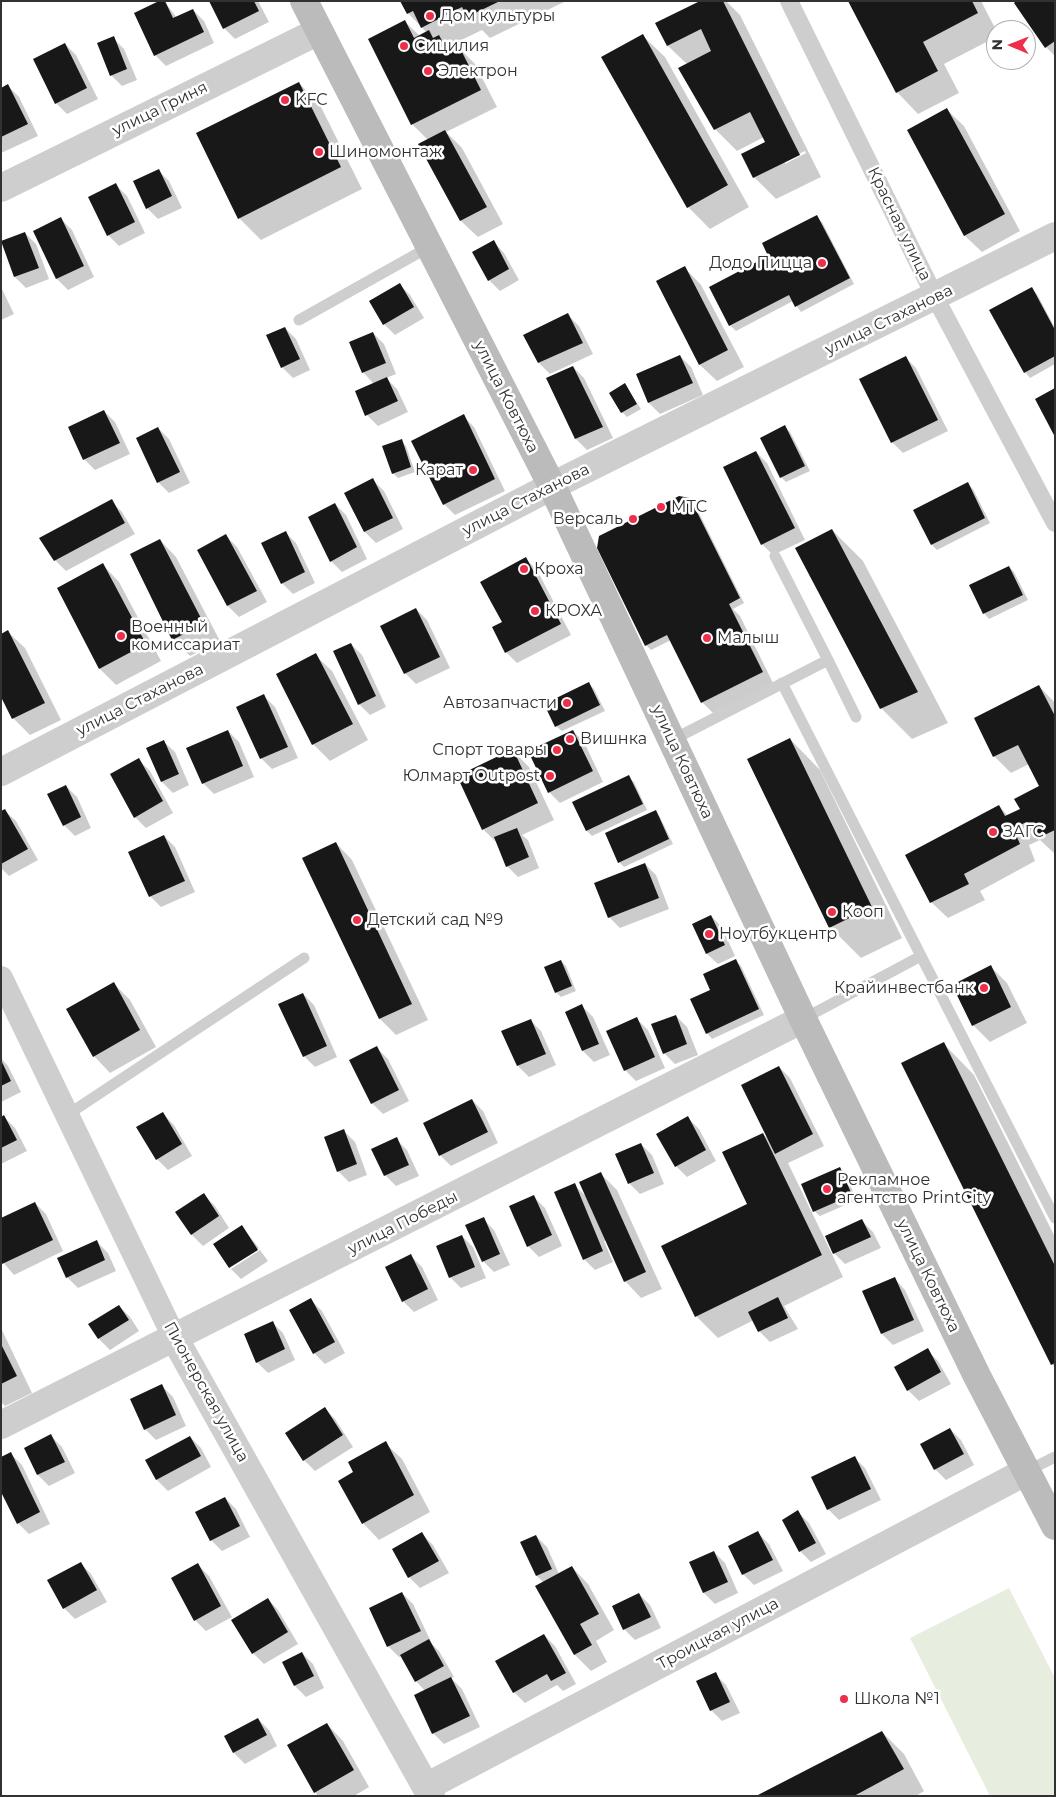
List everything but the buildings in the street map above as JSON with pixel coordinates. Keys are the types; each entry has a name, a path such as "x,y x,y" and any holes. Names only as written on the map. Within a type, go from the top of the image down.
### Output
{"main road":[{"name":"улица Ковтюха","path":"304,1 552,486 804,1019 977,1376 1055,1526"}],"street":[{"name":"Красная улица","path":"789,1 935,297 1055,524"},
{"name":"улица Гриня","path":"1,188 320,31"},
{"name":"улица Стаханова","path":"1,772 552,486 1055,236"},
{"name":"Пионерская улица","path":"1,978 175,1339 422,1793"},
{"name":"улица Победы","path":"1,1425 175,1339 804,1019"},
{"name":"Троицкая улица","path":"422,1793 1027,1472"}],"lane":[{"path":"299,320 429,247"},
{"path":"775,556 856,716"},
{"path":"672,740 828,660"},
{"path":"782,684 1055,1218"},
{"path":"804,1019 921,956"},
{"path":"67,1115 304,958"},
{"path":"1027,1472 1055,1457"}],"green space":[{"path":"1009,1588 1055,1678 1055,1796 990,1796 910,1638"}],"place":[{"name":"Дом культуры","path":"430,16"},
{"name":"Сицилия","path":"404,46"},
{"name":"Электрон","path":"428,71"},
{"name":"KFC","path":"285,100"},
{"name":"Шиномонтаж","path":"319,152"},
{"name":"Додо Пицца","path":"822,263"},
{"name":"Карат","path":"473,470"},
{"name":"МТС","path":"661,507"},
{"name":"Версаль","path":"633,519"},
{"name":"Кроха","path":"524,569"},
{"name":"КРОХА","path":"535,611"},
{"name":"Военный комиссариат","path":"121,636"},
{"name":"Малыш","path":"707,638"},
{"name":"Автозапчасти","path":"567,703"},
{"name":"Вишнка","path":"570,739"},
{"name":"Спорт товары","path":"557,750"},
{"name":"Юлмарт Outpost","path":"550,776"},
{"name":"ЗАГС","path":"993,832"},
{"name":"Кооп","path":"832,912"},
{"name":"Детский сад №9","path":"357,920"},
{"name":"Ноутбукцентр","path":"709,934"},
{"name":"Крайинвестбанк","path":"984,988"},
{"name":"Рекламное агентство PrintCity","path":"827,1189"},
{"name":"Школа №1","path":"844,1699"}]}
